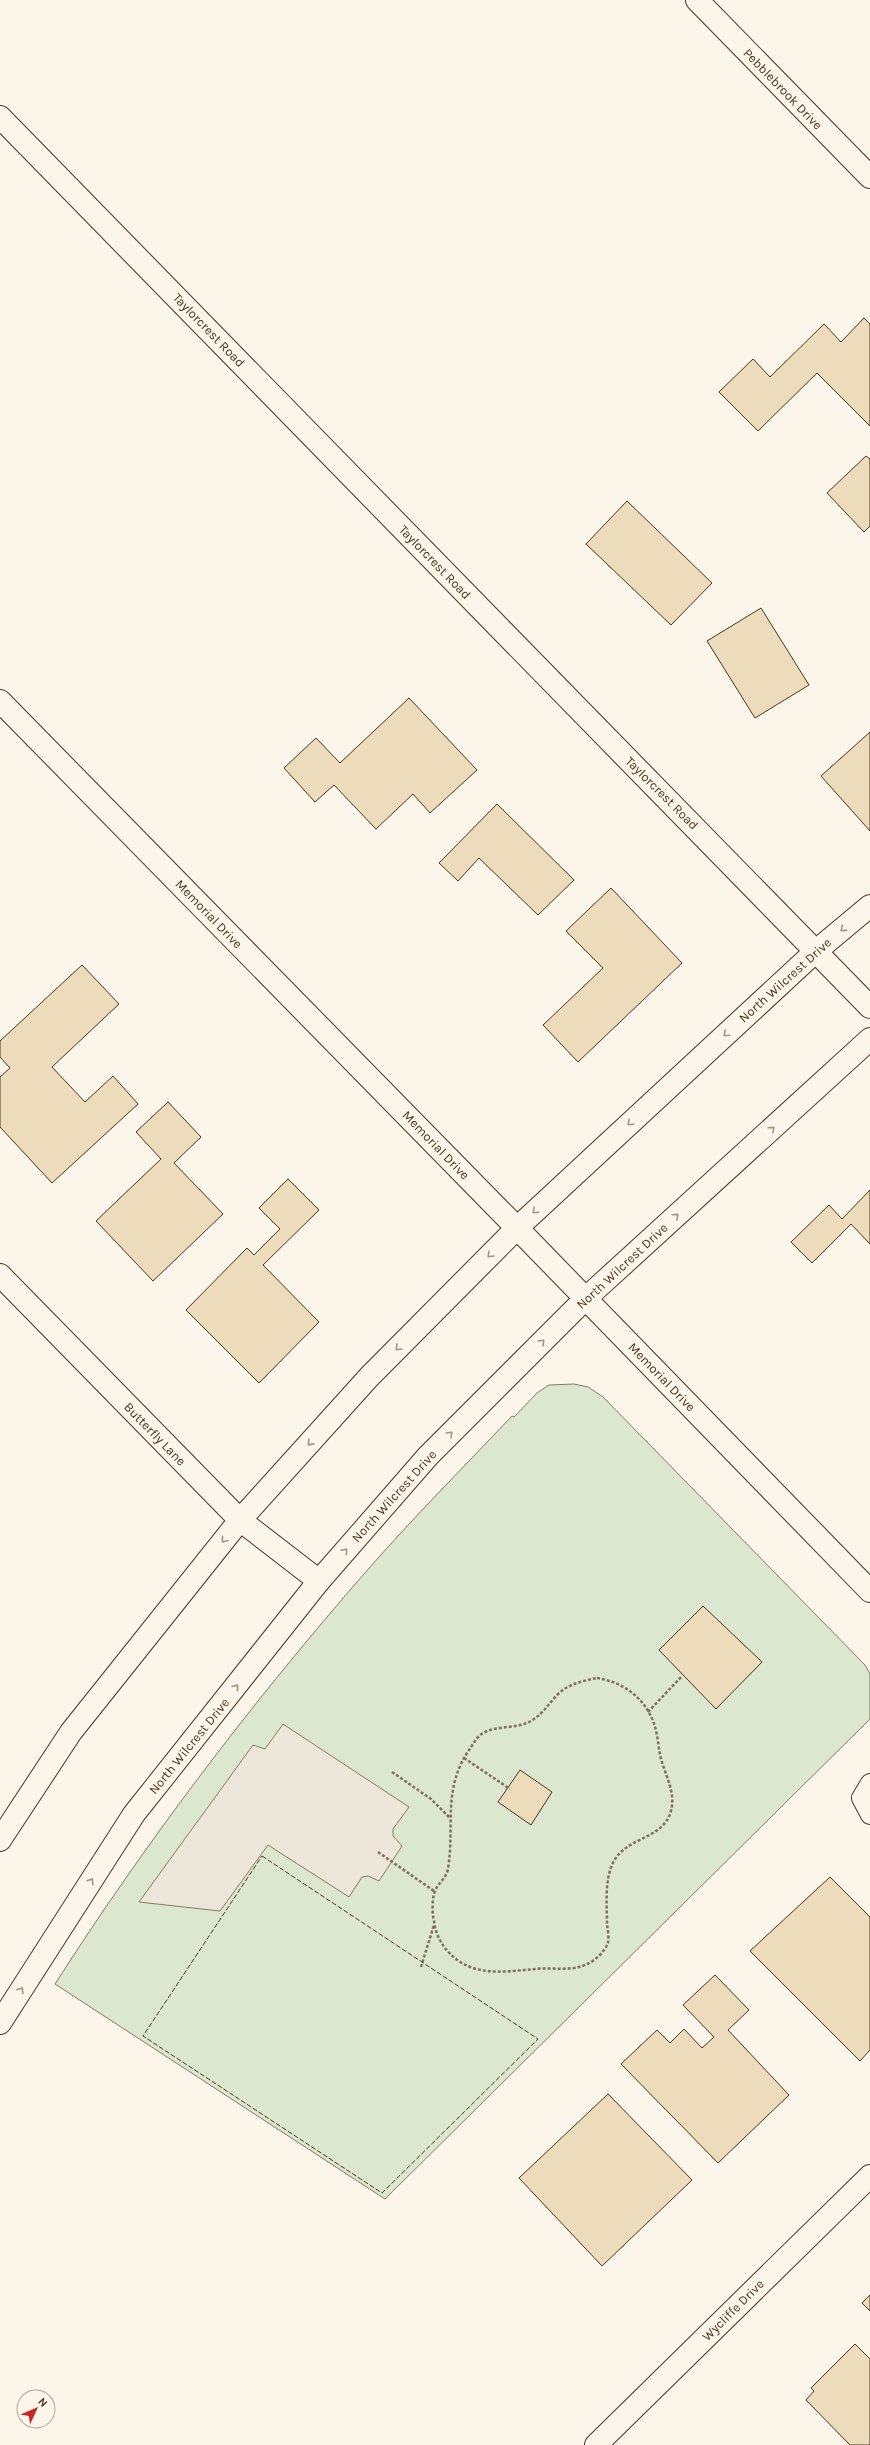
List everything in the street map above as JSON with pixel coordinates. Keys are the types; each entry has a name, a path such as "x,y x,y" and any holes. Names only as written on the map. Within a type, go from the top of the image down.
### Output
{"main road":[{"name":"Pebblebrook Drive","path":"697,0 870,177"},
{"name":"Taylorcrest Road","path":"0,117 870,1007"},
{"name":"Memorial Drive","path":"0,701 517,1228 870,1591"},
{"name":"North Wilcrest Drive","path":"0,1840 71,1732 240,1520 369,1377 517,1228 816,951 870,906"},
{"name":"North Wilcrest Drive","path":"0,2023 134,1814 319,1581 428,1456 585,1299 870,1039"},
{"name":"Butterfly Lane","path":"0,1275 240,1520 319,1581"},
{"name":"Wycliffe Drive","path":"596,2445 870,2176"}],"lane":[{"path":"870,1783 861,1798 870,1815"}],"path":[{"path":"648,1712 682,1676"},
{"path":"421,1967 434,1925 434,1891 448,1872 453,1784 464,1758 479,1736 494,1728 510,1728 529,1722 544,1712 559,1694 577,1682 597,1678 613,1681 629,1689 643,1703 653,1721 661,1758 672,1793 670,1814 662,1827 625,1848 614,1860 608,1879 608,1942 600,1955 587,1964 566,1969 481,1971 462,1963 446,1951 434,1925"},
{"path":"464,1758 510,1789"},
{"path":"392,1772 431,1799 450,1817"},
{"path":"378,1852 434,1891"}],"green space":[{"path":"574,1384 588,1387 603,1397 865,1665 870,1674 870,1719 385,2199 55,1984 125,1879 199,1777 276,1678 357,1582 433,1498 512,1416 514,1417 537,1393 549,1385"}],"shaded area":[{"path":"283,1724 409,1807 393,1829 393,1836 402,1846 379,1881 368,1876 362,1877 349,1897 268,1845 220,1911 139,1902 253,1745 265,1749"}],"building":[{"path":"864,318 870,324 870,426 817,373 758,431 719,392 753,359 770,377 824,324 841,342"},
{"path":"866,456 870,459 870,526 864,532 827,493"},
{"path":"627,501 712,583 671,625 586,544"},
{"path":"761,608 809,685 755,718 707,641"},
{"path":"409,698 477,770 430,813 413,794 376,829 334,785 315,802 284,768 316,738 340,763"},
{"path":"870,732 870,831 821,776"},
{"path":"497,804 574,880 538,915 479,858 458,881 439,863"},
{"path":"611,888 682,963 578,1062 543,1025 603,968 566,931"},
{"path":"82,965 119,1004 52,1067 85,1102 113,1076 138,1104 52,1183 0,1127 0,1077 10,1068 0,1057 0,1041"},
{"path":"168,1102 201,1137 174,1163 223,1214 153,1281 96,1221 161,1159 136,1132"},
{"path":"288,1179 319,1210 263,1265 319,1322 259,1383 186,1310 247,1248 254,1255 280,1229 259,1208"},
{"path":"870,1190 870,1244 851,1224 812,1263 791,1242 829,1205 842,1219"},
{"path":"703,1606 762,1662 716,1709 659,1650"},
{"path":"520,1770 552,1792 531,1825 498,1802"},
{"path":"830,1877 870,1917 870,2050 860,2061 750,1951"},
{"path":"715,1975 749,2010 728,2030 789,2095 718,2163 621,2064 657,2030 670,2043 684,2029 702,2048 714,2037 683,2005"},
{"path":"608,2094 692,2180 602,2266 519,2178"},
{"path":"870,2295 870,2311 862,2303"},
{"path":"855,2344 870,2359 870,2445 850,2445 806,2400 814,2391 811,2388"}],"fence":[{"path":"262,1856 538,2039 382,2193 143,2036 262,1856"}]}
